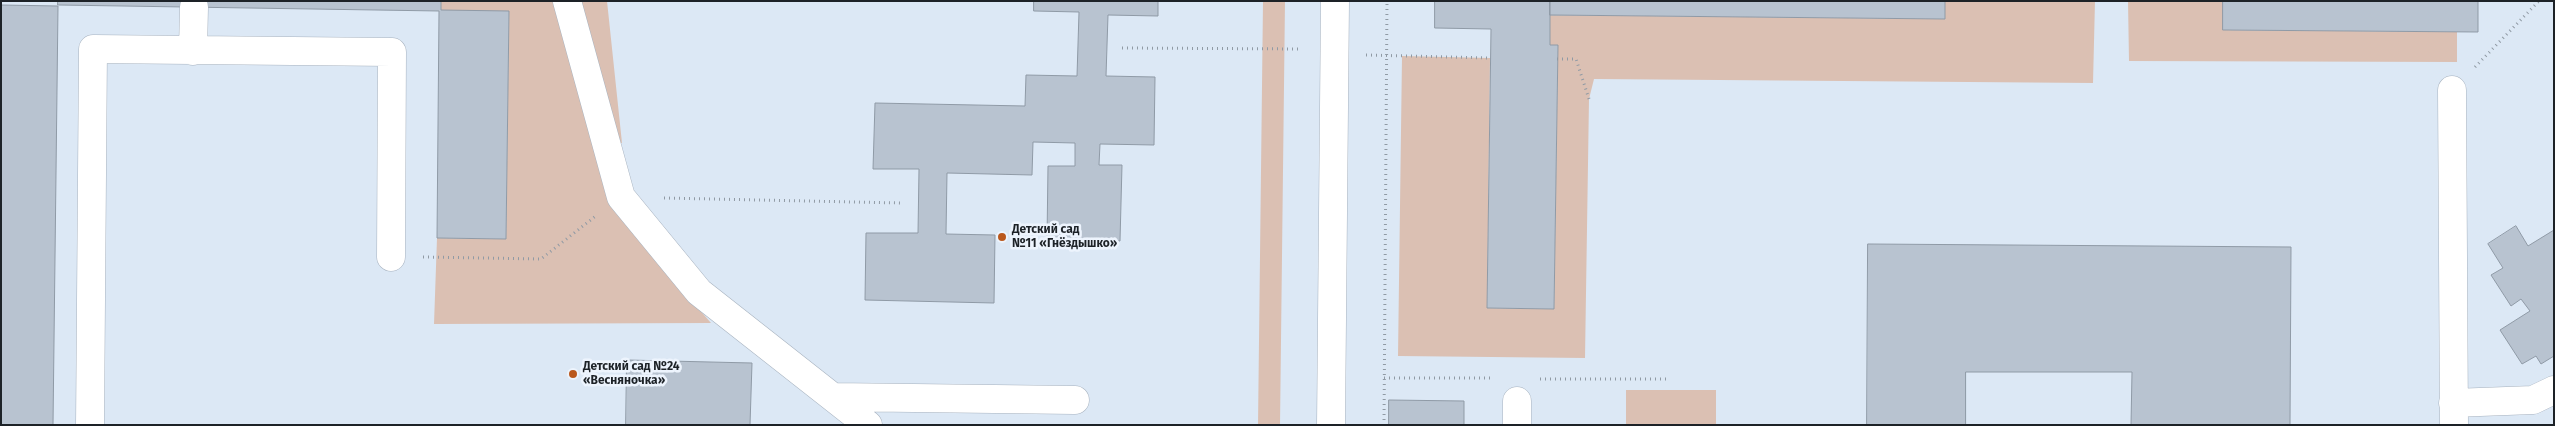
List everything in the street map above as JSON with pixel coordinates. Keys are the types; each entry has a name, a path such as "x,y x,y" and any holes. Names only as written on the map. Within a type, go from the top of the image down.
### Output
{"street":[{"path":"567,1 621,197 699,292 868,425"},
{"path":"1331,425 1335,1"},
{"path":"193,51 194,7"},
{"path":"90,425 93,48 193,51 392,52 391,257"},
{"path":"2452,90 2454,414 2533,400 2554,390"},
{"path":"833,397 1075,400"}],"path":[{"path":"1384,425 1387,1"},
{"path":"2452,90 2539,1"},
{"path":"1557,59 1576,59 1589,98"},
{"path":"391,257 541,259 621,197 901,203"}],"shaded area":[{"path":"439,1 558,1 615,212 711,323 434,324 437,238 506,239 509,12 439,11"},
{"path":"574,1 607,1 622,143 612,143"},
{"path":"1263,1 1285,1 1280,425 1258,425"},
{"path":"1945,1 2095,1 2093,83 1594,79 1589,99 1585,358 1398,356 1402,56 1490,58 1487,308 1554,309 1558,45 1550,45 1550,15 1945,19"},
{"path":"2128,1 2223,1 2223,30 2457,32 2457,62 2129,61"},
{"path":"1626,390 1716,390 1716,425 1626,425"}],"building":[{"path":"58,1 441,1 441,10 509,11 506,239 437,238 439,11 58,5"},
{"path":"1034,1 1158,1 1158,16 1108,15 1106,76 1155,77 1154,145 1100,144 1099,165 1122,165 1120,241 1047,240 1048,166 1075,166 1075,143 1033,142 1032,175 947,173 946,234 995,235 994,303 865,300 866,233 918,233 919,169 873,169 875,103 1025,106 1026,75 1077,76 1079,12 1034,11"},
{"path":"1435,1 1550,1 1550,45 1558,45 1554,309 1487,308 1491,29 1435,28"},
{"path":"1550,1 1945,1 1945,19 1550,15"},
{"path":"2223,1 2478,1 2478,32 2223,30"},
{"path":"1,5 58,6 53,425 1,425"},
{"path":"2516,226 2528,246 2554,230 2554,356 2541,364 2536,356 2522,364 2500,330 2530,311 2521,299 2511,306 2491,275 2503,268 2488,244"},
{"path":"1868,244 2291,247 2290,425 1867,425"},
{"path":"627,360 752,363 750,425 626,425"},
{"path":"1966,372 2132,372 2131,425 1966,425"},
{"path":"1389,400 1464,401 1464,425 1389,425"}],"place":[{"name":"Детский сад №11 «Гнёздышко»","path":"1002,237"},
{"name":"Детский сад №24 «Весняночка»","path":"573,374"}]}
